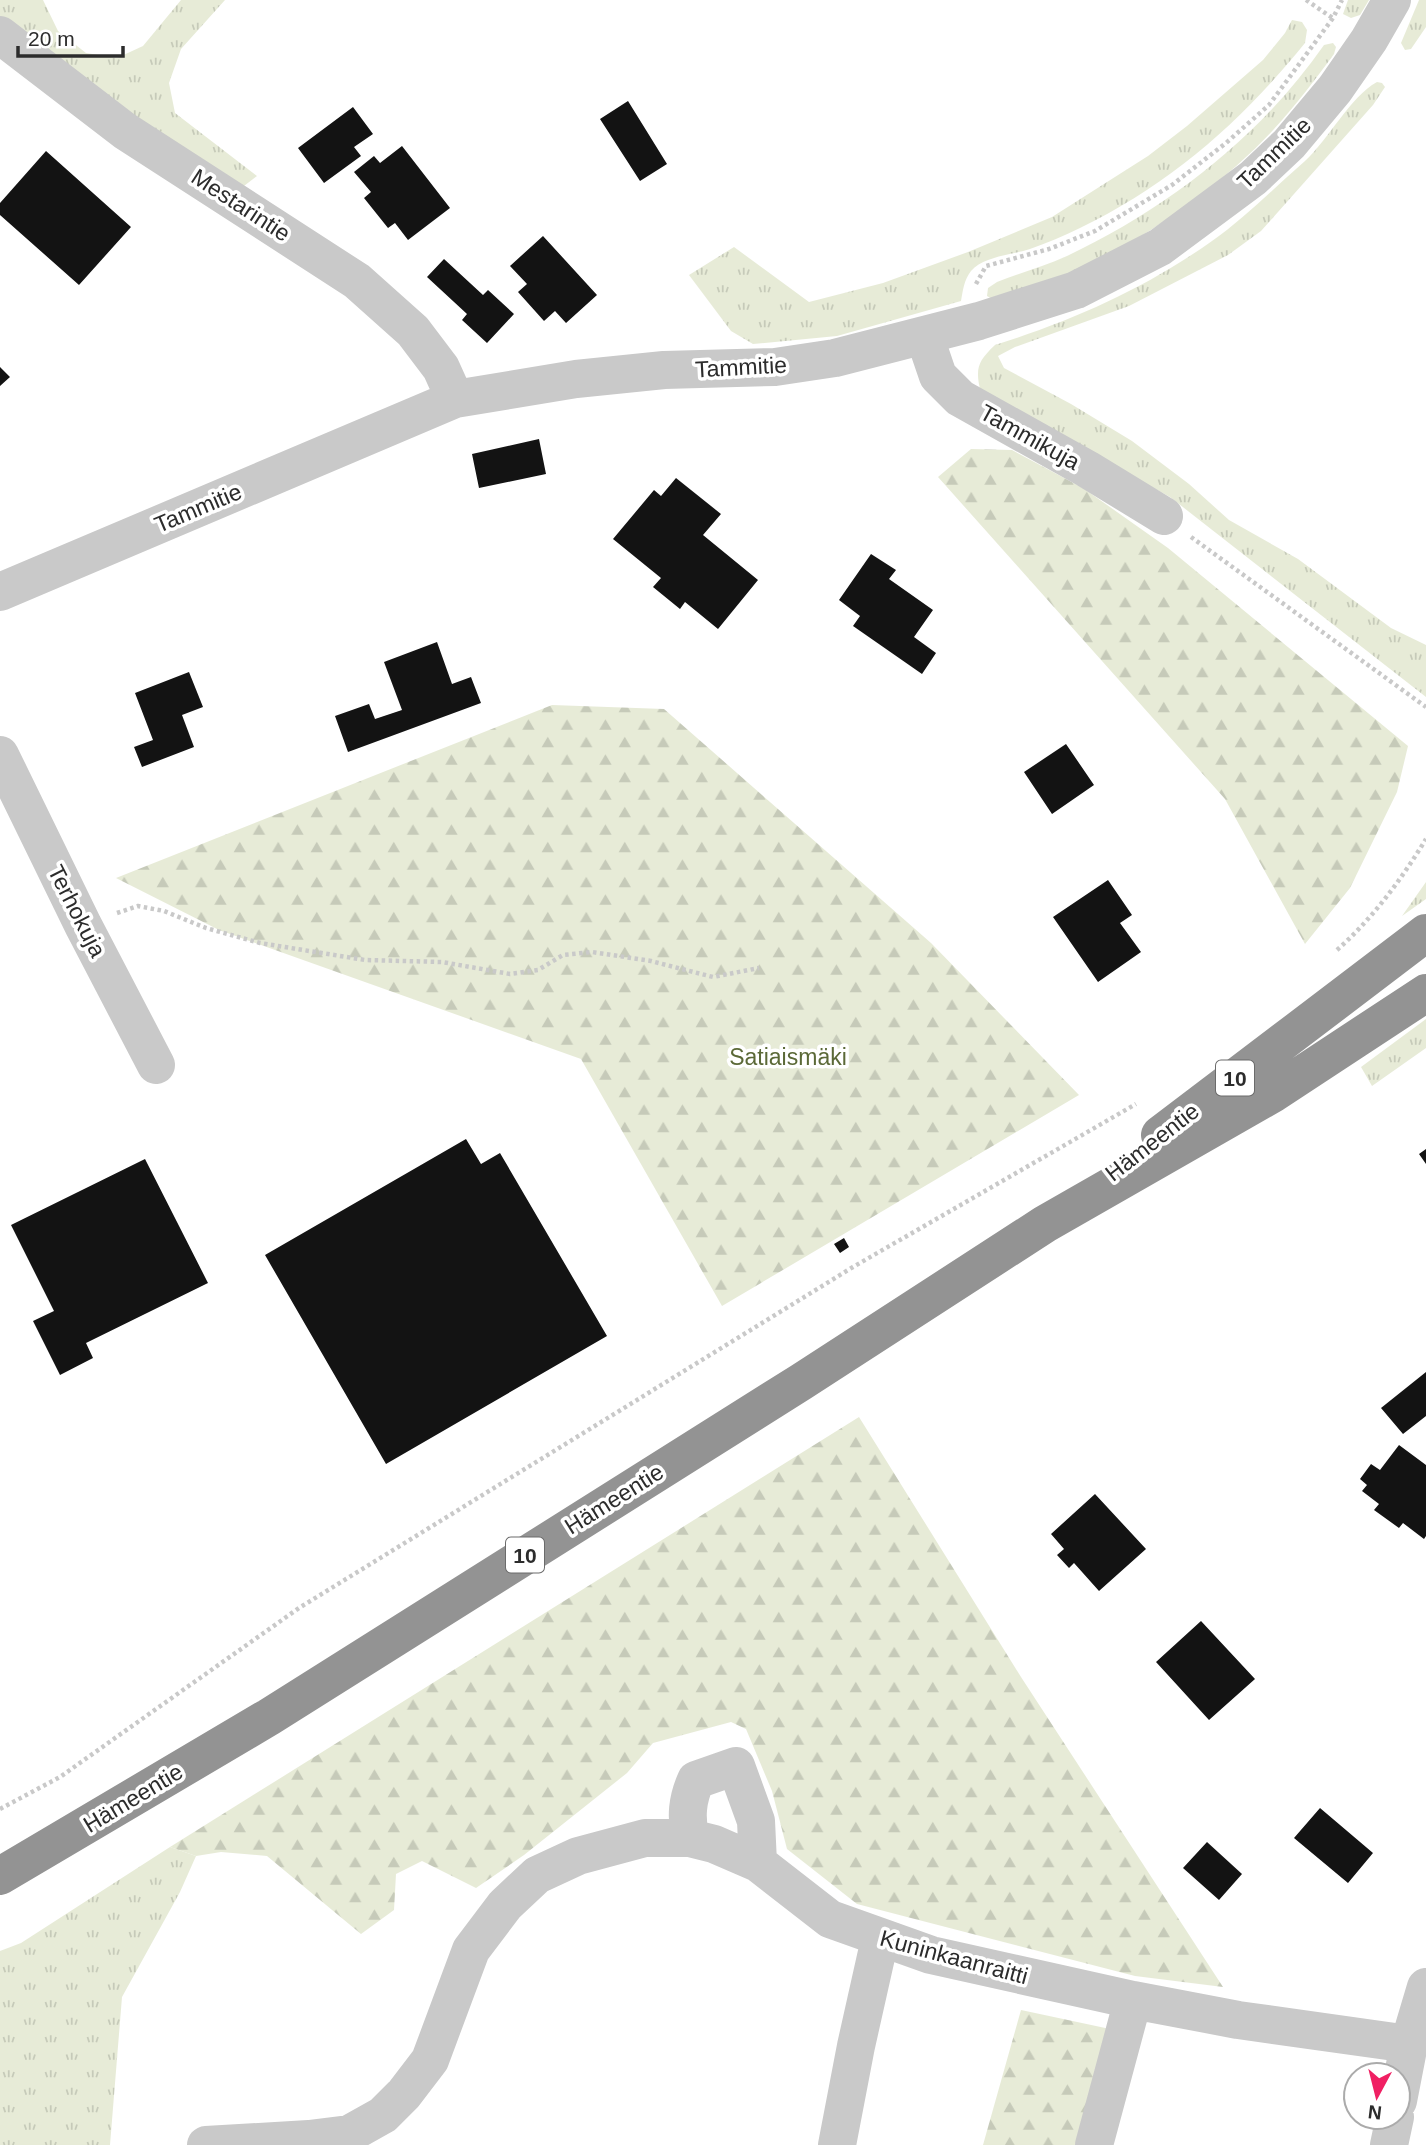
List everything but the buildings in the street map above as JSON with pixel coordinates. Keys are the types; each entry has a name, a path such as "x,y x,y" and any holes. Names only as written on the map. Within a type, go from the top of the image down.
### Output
{"highway":[{"name":"Hämeentie","path":"1045,1224 1426,933"},
{"name":"Hämeentie","path":"0,1876 269,1717 1045,1224 1275,1093 1426,993"}],"street":[{"name":"Tammitie","path":"0,592 455,399 576,379 651,371 775,367 835,358 979,321 1076,290 1160,247 1253,178 1289,144 1335,89 1369,40 1392,0"},
{"name":"Mestarintie","path":"0,36 125,131 357,281 413,331 441,368 455,399"},
{"name":"Tammikuja","path":"924,335 938,376 960,398 1087,469 1164,516"},
{"name":"Terhokuja","path":"0,755 83,925 156,1065"},
{"path":"690,1838 686,1816 688,1796 696,1780 736,1766 756,1821 758,1863"},
{"name":"Kuninkaanraitti","path":"206,2145 349,2134 383,2115 404,2094 430,2060 471,1950 505,1905 537,1875 578,1856 645,1838 690,1838 714,1844 758,1863 830,1919 931,1955 1133,2000 1263,2024 1409,2044"},
{"path":"837,2145 880,1939"},
{"path":"1406,2061 1426,1987"},
{"path":"1094,2145 1133,2000"}],"path":[{"path":"979,321 975,283 986,266 1049,249 1096,231 1172,185 1226,144 1269,105 1333,18 1342,0"},
{"path":"1164,516 1299,617 1426,706"},
{"path":"1334,954 1364,926 1426,839"},
{"path":"83,925 138,906 164,911 206,928 260,943 365,960 442,962 510,974 538,970 563,955 592,952 651,961 713,977 759,968"},
{"path":"0,1809 60,1777 299,1608 853,1267 1146,1097"}],"green space":[{"path":"0,0 43,0 58,31 86,53 117,58 143,46 181,0 225,0 181,49 169,83 175,113 257,176 240,189 152,135 0,17"},
{"path":"1348,0 1369,0 1360,15 1351,18 1343,14"},
{"path":"1419,0 1426,0 1426,27 1411,49 1405,50 1401,43"},
{"path":"1292,20 1302,22 1307,30 1305,43 1256,99 1203,149 1145,192 1080,228 1036,247 983,262 971,271 967,278 961,301 837,336 753,344 731,331 689,275 734,247 809,302 883,283 1052,217 1148,156 1187,126 1263,60"},
{"path":"1333,43 1336,47 1334,54 1282,120 1226,175 1198,197 1140,236 1080,269 1043,285 994,300 987,296 988,288 997,282 1067,256 1141,216 1176,192 1241,140 1299,79 1324,45"},
{"path":"1377,82 1385,87 1373,105 1261,231 1228,255 1129,306 1015,347 998,356 1004,368 1132,441 1189,484 1229,520 1298,559 1391,628 1426,645 1426,697 1170,497 981,393 978,378 981,361 995,345 1108,302 1161,274 1224,232 1305,161 1358,98"},
{"path":"971,449 1012,450 1083,488 1168,548 1408,746 1397,792 1350,888 1305,944 1225,799 938,477"},
{"name":"Satiaismäki","path":"552,705 664,709 931,943 1079,1095 722,1306 581,1059 219,930 116,878"},
{"path":"1426,882 1426,899 1402,916"},
{"path":"1426,1019 1426,1048 1372,1086 1361,1067"},
{"path":"859,1417 1021,1677 1223,1987 1135,1976 857,1904 787,1849 772,1791 746,1729 731,1722 653,1743 627,1773 524,1855 476,1888 422,1861 396,1874 394,1910 361,1934 267,1856 221,1852 196,1856 170,1847"},
{"path":"170,1847 196,1856 180,1892 122,1997 110,2145 0,2145 0,1951 21,1943"},
{"path":"1021,2010 1110,2029 1078,2145 983,2145"}]}
